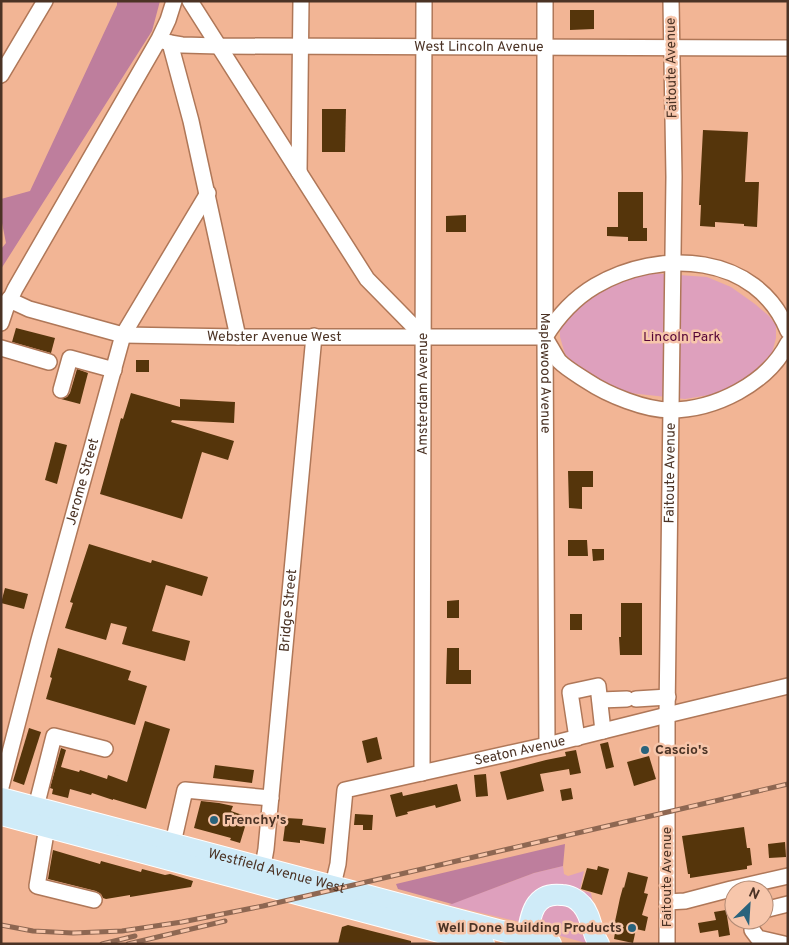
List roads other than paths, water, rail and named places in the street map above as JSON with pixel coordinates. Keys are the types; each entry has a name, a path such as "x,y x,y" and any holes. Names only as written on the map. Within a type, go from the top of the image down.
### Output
{"main road":[{"name":"Westfield Avenue West","path":"1,798 173,843 261,875 484,944"},
{"name":"Westfield Avenue West","path":"1,815 261,875 333,885 527,941 551,944"},
{"path":"527,941 530,918 536,904 545,897 557,894 577,900 582,905 589,916 594,936 599,944"}],"street":[{"path":"1,75 45,1"},
{"path":"1,323 10,299 165,41 168,20 174,1"},
{"name":"Amsterdam Avenue","path":"190,1 367,279 424,336 422,773"},
{"path":"299,172 301,1"},
{"path":"424,1 424,336"},
{"name":"Maplewood Avenue","path":"545,1 547,745"},
{"name":"Faitoute Avenue","path":"667,944 667,715 674,177 671,1"},
{"path":"165,41 191,121 238,337"},
{"name":"West Lincoln Avenue","path":"165,41 182,45 219,46 788,48"},
{"name":"Jerome Street","path":"1,787 123,335 208,193"},
{"path":"788,331 772,304 745,280 712,266 688,262 673,262 640,267 624,272 594,287 567,307 545,337 560,361 594,386 633,402 653,408 671,410 698,407 740,391 769,368 784,351 788,343"},
{"name":"Webster Avenue West","path":"10,299 29,309 123,335 545,337"},
{"name":"Bridge Street","path":"261,875 266,849 314,336"},
{"path":"1,348 49,362"},
{"path":"61,390 70,358 114,370"},
{"path":"576,738 570,692 598,686 603,731"},
{"name":"Seaton Avenue","path":"333,885 338,864 345,790 547,745 788,686"},
{"path":"600,700 668,698"},
{"path":"36,807 54,736 104,749"},
{"path":"173,843 185,790 271,798"},
{"path":"47,827 37,886 94,900"},
{"path":"773,880 788,876"},
{"path":"667,902 685,901 724,892"},
{"path":"774,908 788,904"},
{"path":"752,930 758,938 784,944"}],"railway":[{"path":"1,925 33,931 73,933 122,931 182,922 263,906 788,784"},
{"path":"128,944 225,921"},
{"path":"102,944 135,936"}],"place":[{"name":"Cascio's","path":"645,750"},
{"name":"Frenchy's","path":"214,820"},
{"name":"Well Done Building Products","path":"632,928"}],"park label":[{"name":"Lincoln Park","path":"682,337"}]}
